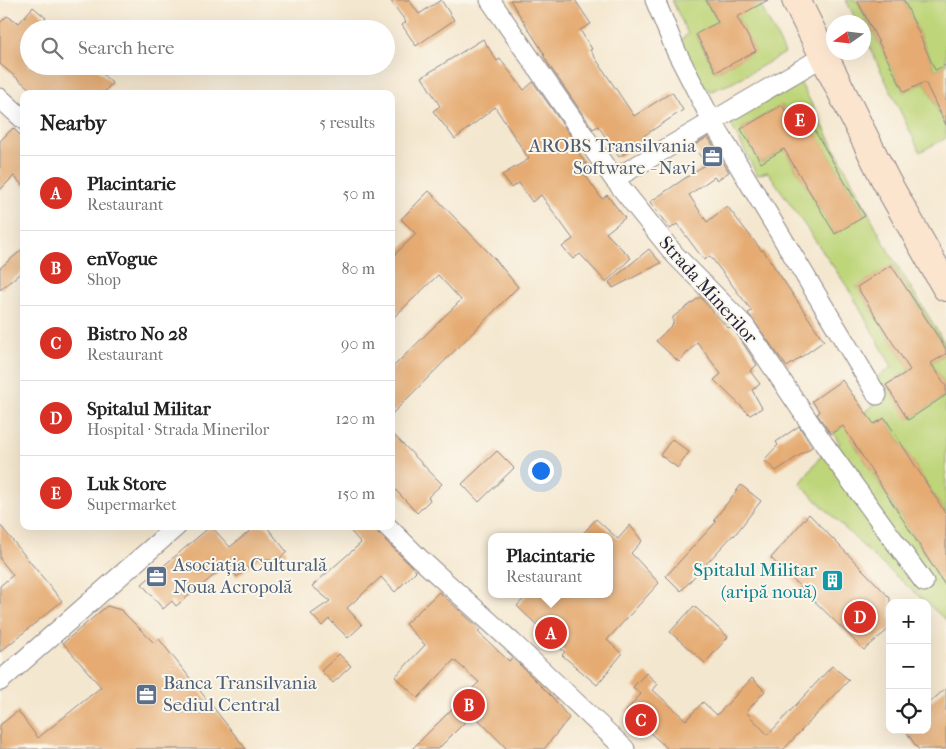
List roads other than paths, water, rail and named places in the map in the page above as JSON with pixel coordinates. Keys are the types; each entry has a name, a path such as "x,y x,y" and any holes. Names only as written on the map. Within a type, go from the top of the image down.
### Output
{"main road":[{"path":"796,0 886,181 946,287"}],"street":[{"name":"Strada Minerilor","path":"490,0 614,179 675,255 745,326 824,444 924,582"},
{"path":"655,0 676,51 712,122 876,395"},
{"path":"614,179 824,56"},
{"path":"0,98 20,116"},
{"path":"0,681 172,530"},
{"path":"391,530 625,749"}],"place":[{"name":"Luk Store","path":"800,120"},
{"name":"AROBS Transilvania Software - Navi","path":"712,157"},
{"name":"Asociația Culturală Noua Acropolă","path":"157,576"},
{"name":"Spitalul Militar (aripă nouă)","path":"833,581"},
{"name":"Spitalul Militar","path":"860,617"},
{"name":"Placintarie","path":"551,633"},
{"name":"Banca Transilvania Sediul Central","path":"147,694"},
{"name":"enVogue","path":"469,705"},
{"name":"Bistro No 28","path":"641,720"}]}
